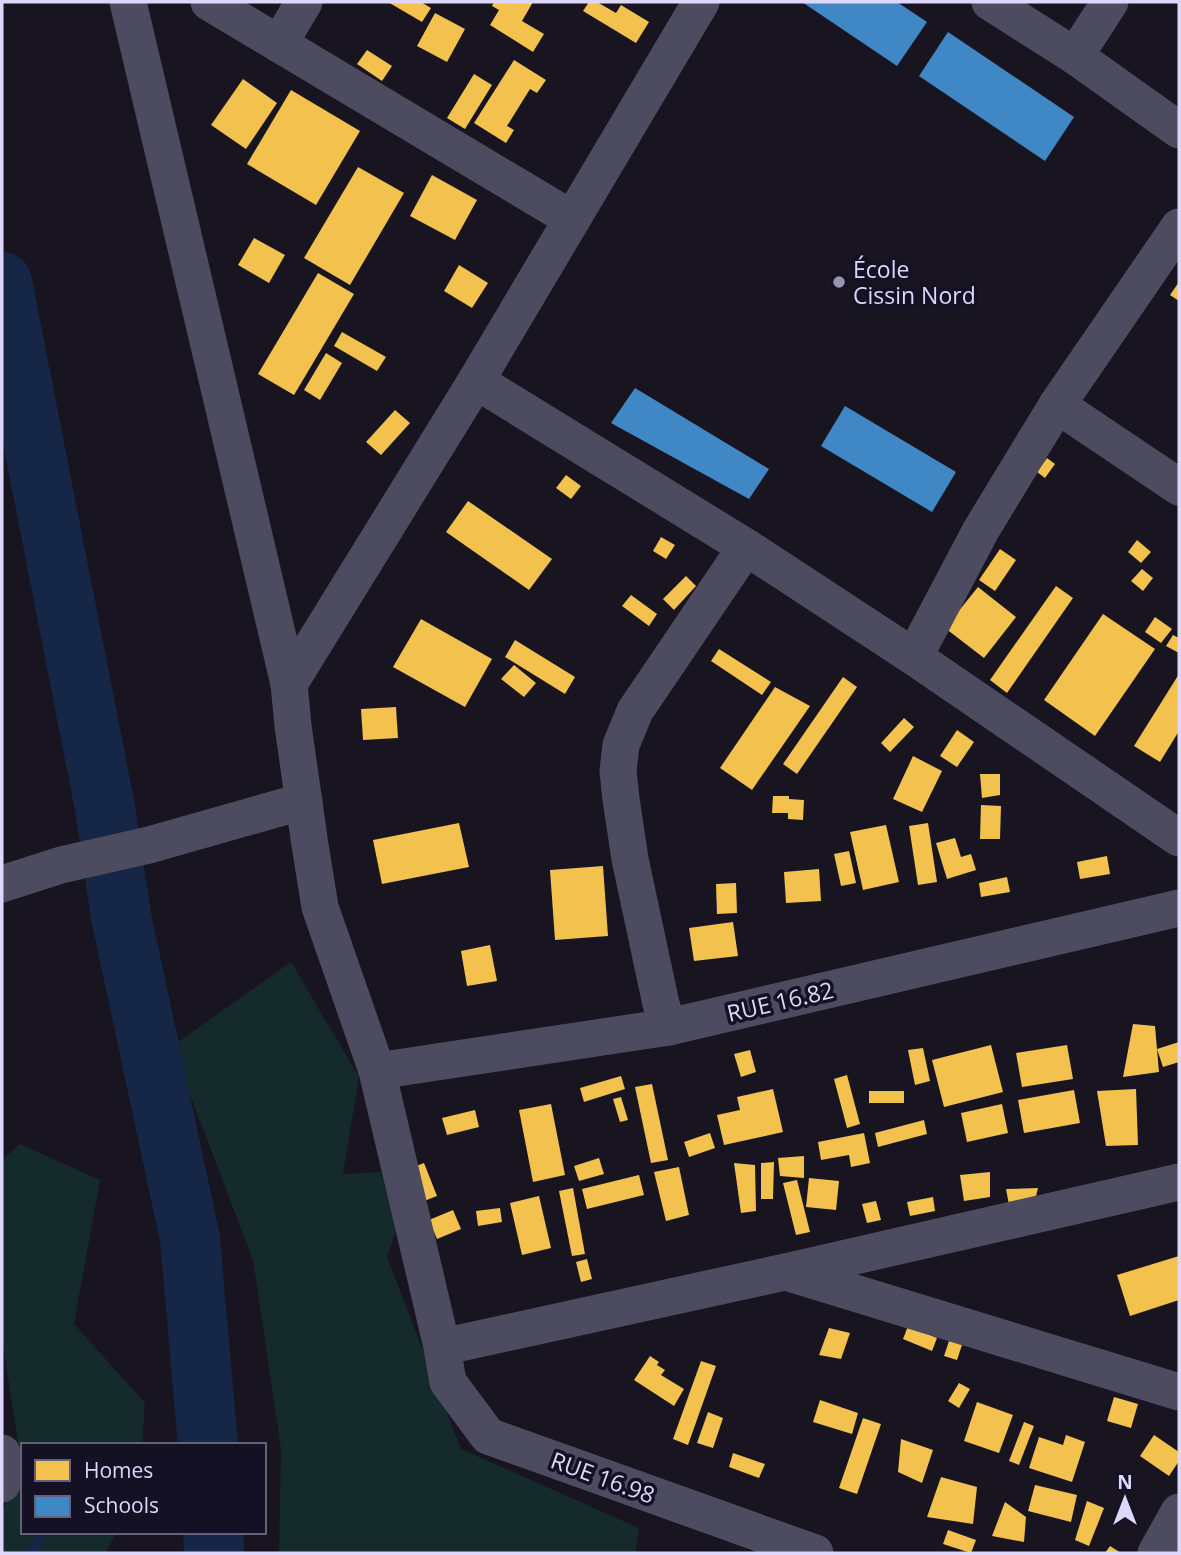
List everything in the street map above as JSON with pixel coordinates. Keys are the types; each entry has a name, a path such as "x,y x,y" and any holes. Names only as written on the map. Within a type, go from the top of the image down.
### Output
{"street":[{"name":"RUE 16.98","path":"128,2 289,684 320,907 377,1070 448,1382 488,1436 814,1553"},
{"path":"209,2 572,219"},
{"path":"279,44 304,2"},
{"path":"289,684 476,381 701,2"},
{"path":"990,2 1075,56 1179,130"},
{"path":"1075,56 1110,2"},
{"path":"914,657 981,530 1057,405 1179,227"},
{"path":"476,381 746,547 914,657 1179,838"},
{"path":"1057,405 1179,487"},
{"path":"669,1027 661,1004 630,859 618,771 621,745 635,711 746,547"},
{"path":"2,884 61,865 149,845 304,801"},
{"name":"RUE 16.82","path":"377,1070 669,1027 1179,908"},
{"path":"442,1347 1179,1182"},
{"path":"785,1272 1179,1392"},
{"path":"1156,1553 1179,1512"}],"green space":[{"path":"291,962 359,1077 343,1174 381,1172 396,1230 387,1257 461,1449 639,1528 635,1553 279,1553 281,1449 253,1260 178,1063 178,1042"},
{"path":"20,1144 100,1180 74,1324 145,1403 142,1443 21,1443 21,1534 115,1534 106,1553 2,1553 2,1515 20,1456 2,1339 2,1160"}],"building: Homes":[{"path":"388,2 421,2 431,8 422,22"},
{"path":"494,2 533,2 522,21 544,34 533,52 490,25 499,10 492,6"},
{"path":"589,2 597,2 616,13 621,5 649,22 636,43 583,11"},
{"path":"435,13 465,29 447,62 417,46"},
{"path":"367,50 392,66 382,81 357,64"},
{"path":"514,60 546,80 537,93 530,89 507,126 514,130 506,143 474,123"},
{"path":"474,74 492,85 465,129 447,118"},
{"path":"243,79 277,103 246,149 211,125"},
{"path":"291,90 360,131 316,205 247,164"},
{"path":"358,167 404,193 350,285 304,258"},
{"path":"432,175 477,200 455,240 410,216"},
{"path":"254,238 285,255 269,283 238,265"},
{"path":"459,265 488,283 472,308 444,291"},
{"path":"318,273 354,294 294,395 258,374"},
{"path":"1179,282 1179,301 1170,295"},
{"path":"342,332 386,357 377,371 334,346"},
{"path":"326,353 342,363 320,400 304,390"},
{"path":"395,410 410,423 381,455 366,442"},
{"path":"1047,458 1055,464 1045,478 1037,472"},
{"path":"566,475 581,486 571,499 556,488"},
{"path":"468,501 552,559 529,590 446,532"},
{"path":"661,537 675,545 666,559 653,551"},
{"path":"1137,540 1151,552 1141,563 1128,552"},
{"path":"1000,549 1016,560 995,591 979,580"},
{"path":"1142,569 1153,578 1143,591 1131,581"},
{"path":"686,576 696,586 674,610 663,599"},
{"path":"1056,586 1073,598 1007,693 990,680"},
{"path":"978,587 1016,617 984,658 945,628"},
{"path":"631,595 657,614 649,626 622,606"},
{"path":"1103,614 1155,649 1095,736 1044,700"},
{"path":"1155,617 1172,629 1161,643 1145,632"},
{"path":"421,619 492,659 465,707 393,667"},
{"path":"1173,635 1179,638 1179,653 1166,646"},
{"path":"515,640 575,677 565,694 505,657"},
{"path":"719,649 771,682 762,695 711,661"},
{"path":"514,665 536,683 524,697 501,679"},
{"path":"1179,674 1179,731 1160,762 1134,746"},
{"path":"843,677 857,687 797,774 783,764"},
{"path":"775,687 810,706 752,790 720,768"},
{"path":"396,707 398,738 363,740 361,709"},
{"path":"904,718 914,727 890,752 881,743"},
{"path":"957,730 974,742 957,767 940,756"},
{"path":"913,756 942,771 922,812 893,799"},
{"path":"980,774 1000,774 1000,795 982,798"},
{"path":"773,796 804,800 803,820 788,819 788,813 772,813"},
{"path":"981,805 1001,806 1000,839 980,839"},
{"path":"459,823 469,867 382,884 373,840"},
{"path":"928,823 937,882 918,885 909,826"},
{"path":"886,825 899,882 863,890 850,832"},
{"path":"955,838 961,857 971,854 976,870 947,879 936,843"},
{"path":"849,851 856,883 841,886 834,854"},
{"path":"1107,856 1110,874 1080,879 1077,862"},
{"path":"603,866 608,936 555,940 550,870"},
{"path":"819,869 821,901 786,903 784,872"},
{"path":"1007,877 1010,892 981,897 979,883"},
{"path":"736,883 737,913 717,914 716,884"},
{"path":"733,922 738,956 694,961 689,928"},
{"path":"490,945 497,981 467,986 461,951"},
{"path":"1133,1024 1155,1026 1159,1072 1123,1077"},
{"path":"1179,1042 1179,1062 1163,1067 1157,1049"},
{"path":"991,1045 1003,1092 944,1107 932,1060"},
{"path":"1067,1045 1073,1079 1022,1087 1016,1053"},
{"path":"923,1048 930,1081 915,1085 908,1050"},
{"path":"750,1050 756,1072 741,1077 734,1054"},
{"path":"847,1075 860,1124 847,1128 834,1079"},
{"path":"621,1076 625,1089 584,1102 580,1088"},
{"path":"652,1084 668,1160 651,1163 635,1087"},
{"path":"773,1089 783,1132 724,1145 717,1115 740,1110 737,1097"},
{"path":"1136,1089 1138,1145 1106,1146 1097,1091"},
{"path":"1074,1090 1080,1123 1024,1133 1018,1100"},
{"path":"869,1091 904,1091 904,1103 869,1103"},
{"path":"621,1097 628,1120 620,1122 613,1099"},
{"path":"551,1104 565,1175 533,1182 519,1110"},
{"path":"1002,1104 1008,1133 967,1142 961,1113"},
{"path":"475,1110 479,1127 447,1135 442,1118"},
{"path":"924,1120 927,1134 878,1147 875,1133"},
{"path":"710,1133 715,1148 689,1157 684,1142"},
{"path":"864,1133 870,1163 851,1167 849,1155 821,1160 818,1142"},
{"path":"804,1156 804,1178 780,1176 778,1158"},
{"path":"599,1158 604,1174 579,1181 574,1166"},
{"path":"774,1162 773,1199 761,1199 761,1163"},
{"path":"424,1163 437,1196 424,1201 411,1168"},
{"path":"734,1163 755,1165 756,1211 741,1213"},
{"path":"679,1167 689,1215 666,1221 654,1172"},
{"path":"990,1172 990,1197 964,1201 960,1175"},
{"path":"639,1175 644,1195 587,1209 582,1189"},
{"path":"809,1178 839,1181 836,1210 806,1207"},
{"path":"797,1180 810,1232 796,1235 783,1183"},
{"path":"573,1188 585,1254 572,1256 559,1191"},
{"path":"1038,1188 1034,1204 1009,1205 1006,1189"},
{"path":"539,1196 551,1248 522,1255 510,1203"},
{"path":"933,1197 935,1211 910,1216 907,1202"},
{"path":"876,1201 881,1220 867,1223 862,1204"},
{"path":"500,1208 502,1222 478,1226 476,1211"},
{"path":"453,1210 461,1229 437,1239 429,1220"},
{"path":"1179,1256 1179,1300 1130,1316 1117,1275"},
{"path":"587,1259 592,1279 581,1282 576,1262"},
{"path":"908,1326 937,1338 932,1351 903,1339"},
{"path":"829,1328 850,1333 841,1359 819,1355"},
{"path":"949,1341 962,1345 957,1360 944,1356"},
{"path":"650,1356 665,1370 661,1375 684,1389 674,1406 634,1380"},
{"path":"701,1361 716,1366 688,1445 673,1439"},
{"path":"959,1383 970,1389 959,1408 948,1401"},
{"path":"1114,1397 1138,1404 1131,1428 1107,1421"},
{"path":"820,1400 858,1413 852,1434 813,1422"},
{"path":"977,1402 1013,1415 999,1453 964,1441"},
{"path":"708,1412 723,1418 713,1448 697,1443"},
{"path":"863,1418 881,1424 857,1494 839,1488"},
{"path":"1024,1422 1034,1426 1019,1465 1009,1461"},
{"path":"1066,1435 1085,1442 1072,1482 1029,1468 1039,1437 1063,1445"},
{"path":"1154,1435 1179,1452 1179,1461 1169,1476 1140,1456"},
{"path":"901,1439 933,1450 922,1483 898,1472"},
{"path":"733,1453 765,1464 759,1478 729,1467"},
{"path":"941,1477 977,1487 973,1524 927,1517"},
{"path":"1035,1485 1077,1495 1071,1522 1028,1511"},
{"path":"1087,1501 1104,1508 1089,1546 1075,1540"},
{"path":"1005,1502 1026,1517 1024,1542 992,1536"},
{"path":"948,1530 976,1540 971,1553 943,1544"},
{"path":"1110,1546 1121,1553 1105,1553"}],"building: Schools":[{"path":"802,2 897,2 927,22 897,66"},
{"path":"948,32 1074,117 1045,161 919,76"},
{"path":"635,388 769,469 749,499 611,423"},
{"path":"845,406 956,472 932,512 821,446"}],"waterway":[{"path":"2,282 105,808 121,916 190,1239 208,1443"},
{"path":"198,1443 207,1436"},
{"path":"33,1553 41,1534"},
{"path":"213,1534 214,1553"}],"place":[{"name":"École Cissin Nord","path":"839,282"}]}
